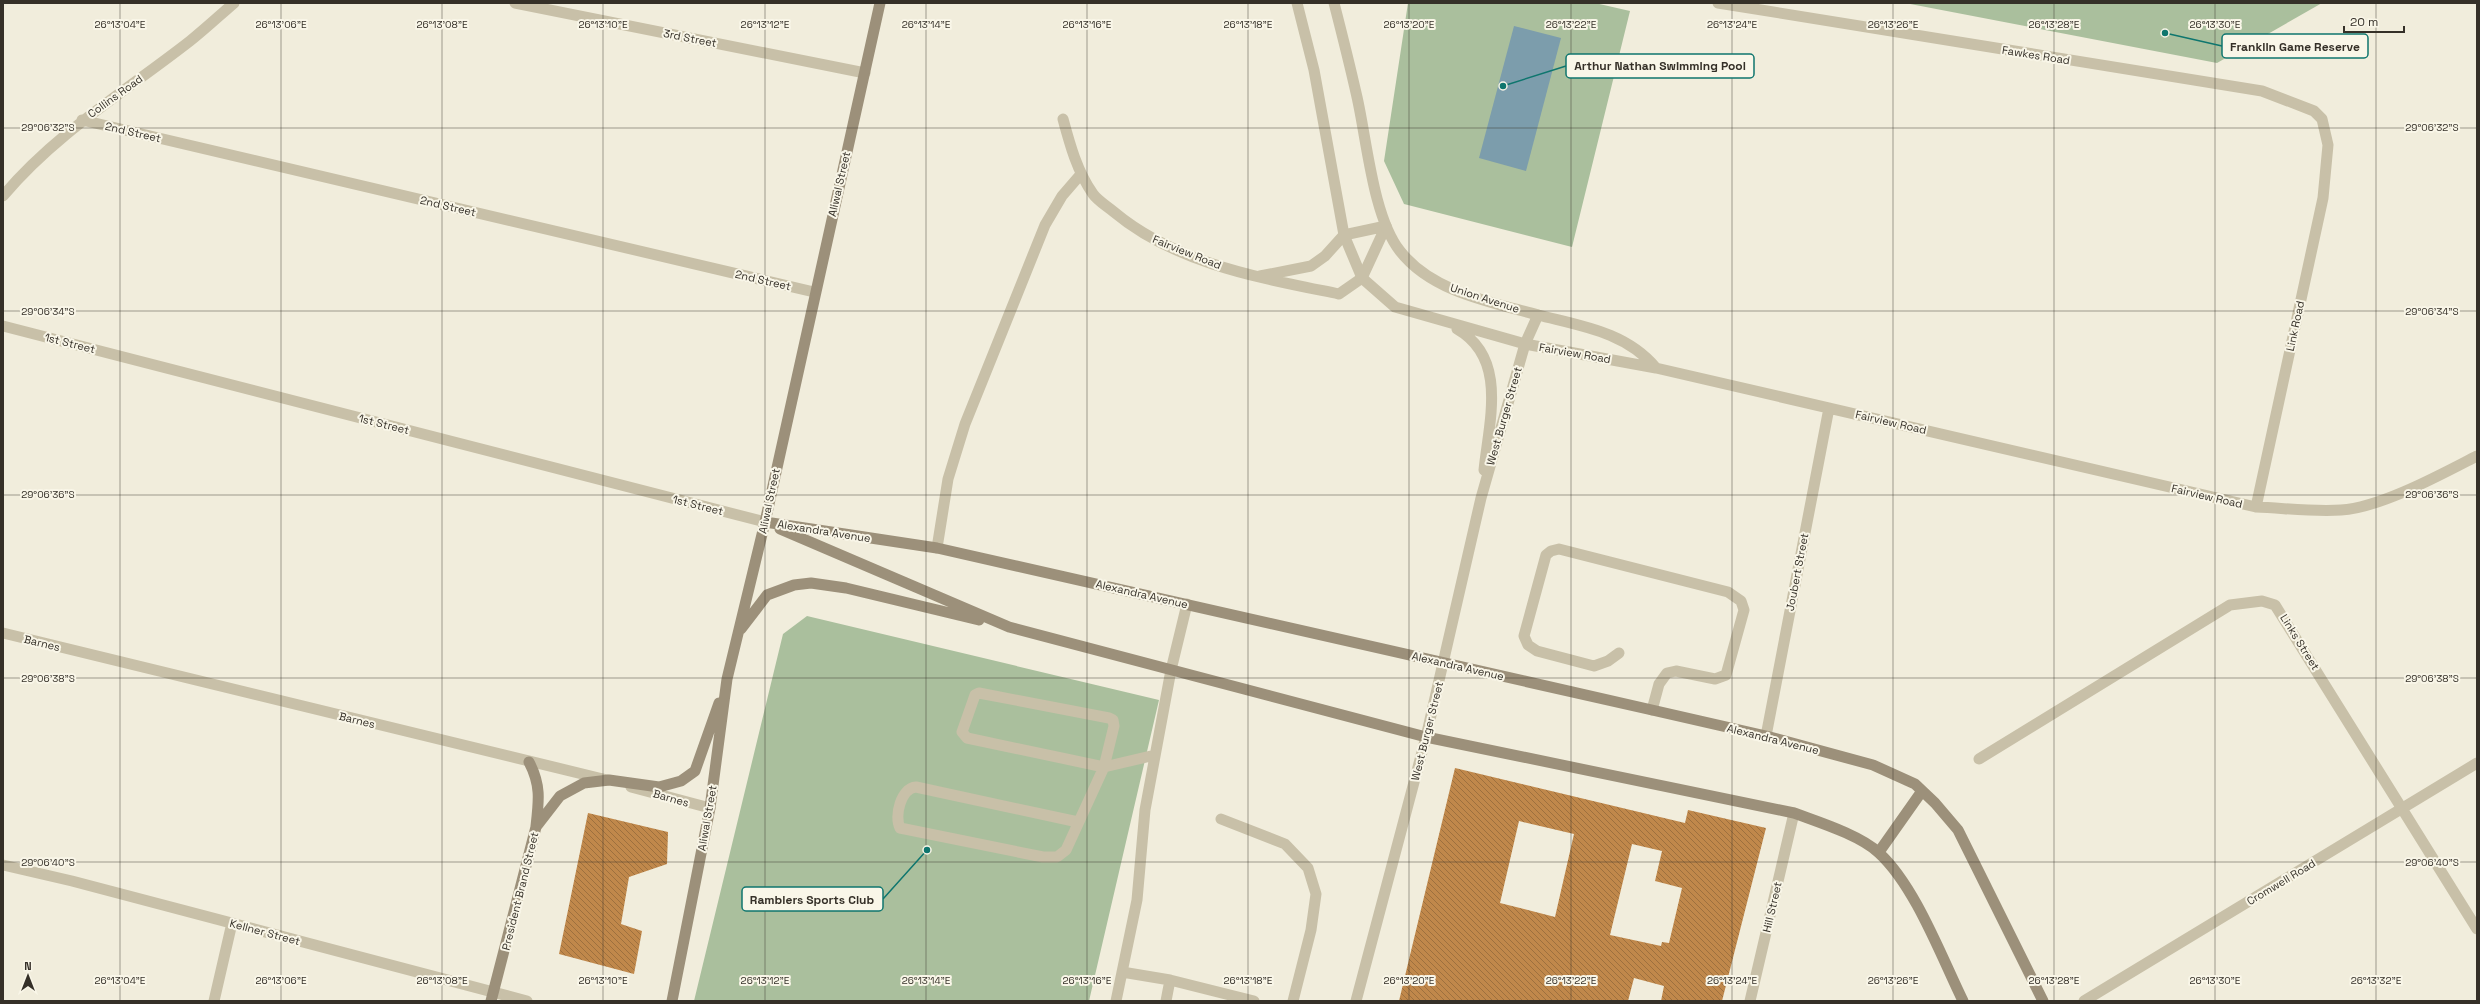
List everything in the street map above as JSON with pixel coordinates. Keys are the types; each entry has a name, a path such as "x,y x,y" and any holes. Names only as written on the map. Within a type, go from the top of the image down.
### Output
{"main road":[{"name":"Aliwal Street","path":"672,1001 710,808 727,679 765,522 814,292 880,3"},
{"name":"Alexandra Avenue","path":"765,522 937,548 1766,736 1873,765 1915,784 1958,830 2043,1001"},
{"name":"Alexandra Avenue","path":"765,522 1009,627 1426,737 1794,813 1847,833 1879,852 1895,872 1915,902 1963,1001"},
{"path":"738,632 767,595 794,585 811,583 846,588 1009,627"},
{"name":"President Brand Street","path":"494,998 536,827 560,796 584,783 609,780 659,787 681,781 695,771 727,679"},
{"path":"529,762 537,777 540,797 536,827"},
{"path":"1879,852 1922,791"}],"street":[{"name":"Collins Road","path":"3,196 19,177 82,120 190,41 234,3"},
{"name":"3rd Street","path":"515,3 865,73"},
{"path":"1297,3 1314,70 1344,235 1362,278 1395,307 1525,344"},
{"name":"Union Avenue","path":"1334,3 1386,226 1400,251 1435,280 1460,292 1618,338 1635,347 1656,368"},
{"name":"Fawkes Road","path":"1718,3 2262,91 2314,111 2322,119 2328,145"},
{"name":"Fairview Road","path":"1063,119 1081,174 1094,196 1152,240 1200,259 1256,277 1339,294 1362,278"},
{"name":"2nd Street","path":"82,120 814,292"},
{"name":"Link Road","path":"2256,507 2324,198 2328,145"},
{"path":"937,548 948,479 965,424 1045,225 1062,196 1081,174"},
{"path":"1344,235 1386,226"},
{"path":"1362,278 1386,226"},
{"name":"Fairview Road","path":"1256,277 1311,266 1325,256 1344,235"},
{"name":"West Burger Street","path":"1356,1001 1426,737 1481,498 1525,344 1538,315"},
{"path":"1441,320 1469,336 1490,368 1492,391 1481,498"},
{"name":"1st Street","path":"3,326 765,522"},
{"name":"Fairview Road","path":"1525,344 1656,368 2256,507 2342,510 2380,501 2448,471 2477,456"},
{"name":"Joubert Street","path":"1766,736 1828,408"},
{"path":"1619,652 1608,661 1594,666 1537,651 1528,645 1524,636 1546,555 1551,551 1559,550 1728,592 1741,601 1744,610 1726,675 1714,679 1676,671 1667,673 1659,684 1652,710"},
{"name":"Links Street","path":"1978,759 2230,605 2262,601 2275,605 2285,617 2477,929"},
{"path":"1116,1001 1138,900 1145,810 1170,670 1187,604"},
{"name":"Barnes","path":"3,634 529,762 609,780 710,808"},
{"path":"1078,822 916,787 910,787 904,792 897,819 900,828 1043,857 1057,857 1066,850 1104,767 1114,726 1113,720 982,692 975,695 962,732 967,738 1104,767 1155,755"},
{"name":"Cromwell Road","path":"2084,1001 2477,763"},
{"name":"Hill Street","path":"1750,1001 1794,813"},
{"path":"1221,819 1284,844 1308,868 1316,894 1311,930 1294,1001"},
{"name":"Kellner Street","path":"3,864 232,923 494,998 527,1001"},
{"path":"214,1001 232,923"},
{"path":"1122,972 1170,980 1254,1001"},
{"path":"1166,1001 1170,980"}],"green space":[{"path":"1408,3 1595,3 1630,11 1572,247 1404,204 1384,161"},
{"path":"1905,3 2322,3 2217,63"},
{"path":"807,616 1159,700 1089,1001 694,1001 783,634"}],"water":[{"path":"1514,26 1561,38 1526,171 1479,158"}],"building":[{"path":"1455,768 1685,823 1688,810 1766,828 1722,1001 1661,1001 1664,986 1634,978 1628,1001 1399,1001","holes":["1519,821 1574,834 1555,917 1500,903","1632,844 1662,851 1655,881 1682,888 1669,943 1662,942 1661,946 1610,935"]},
{"path":"588,813 668,832 667,864 629,877 621,924 642,931 634,974 559,954"}],"place":[{"name":"Franklin Game Reserve","path":"2165,33"},
{"name":"Arthur Nathan Swimming Pool","path":"1503,86"},
{"name":"Ramblers Sports Club","path":"927,850"}]}
